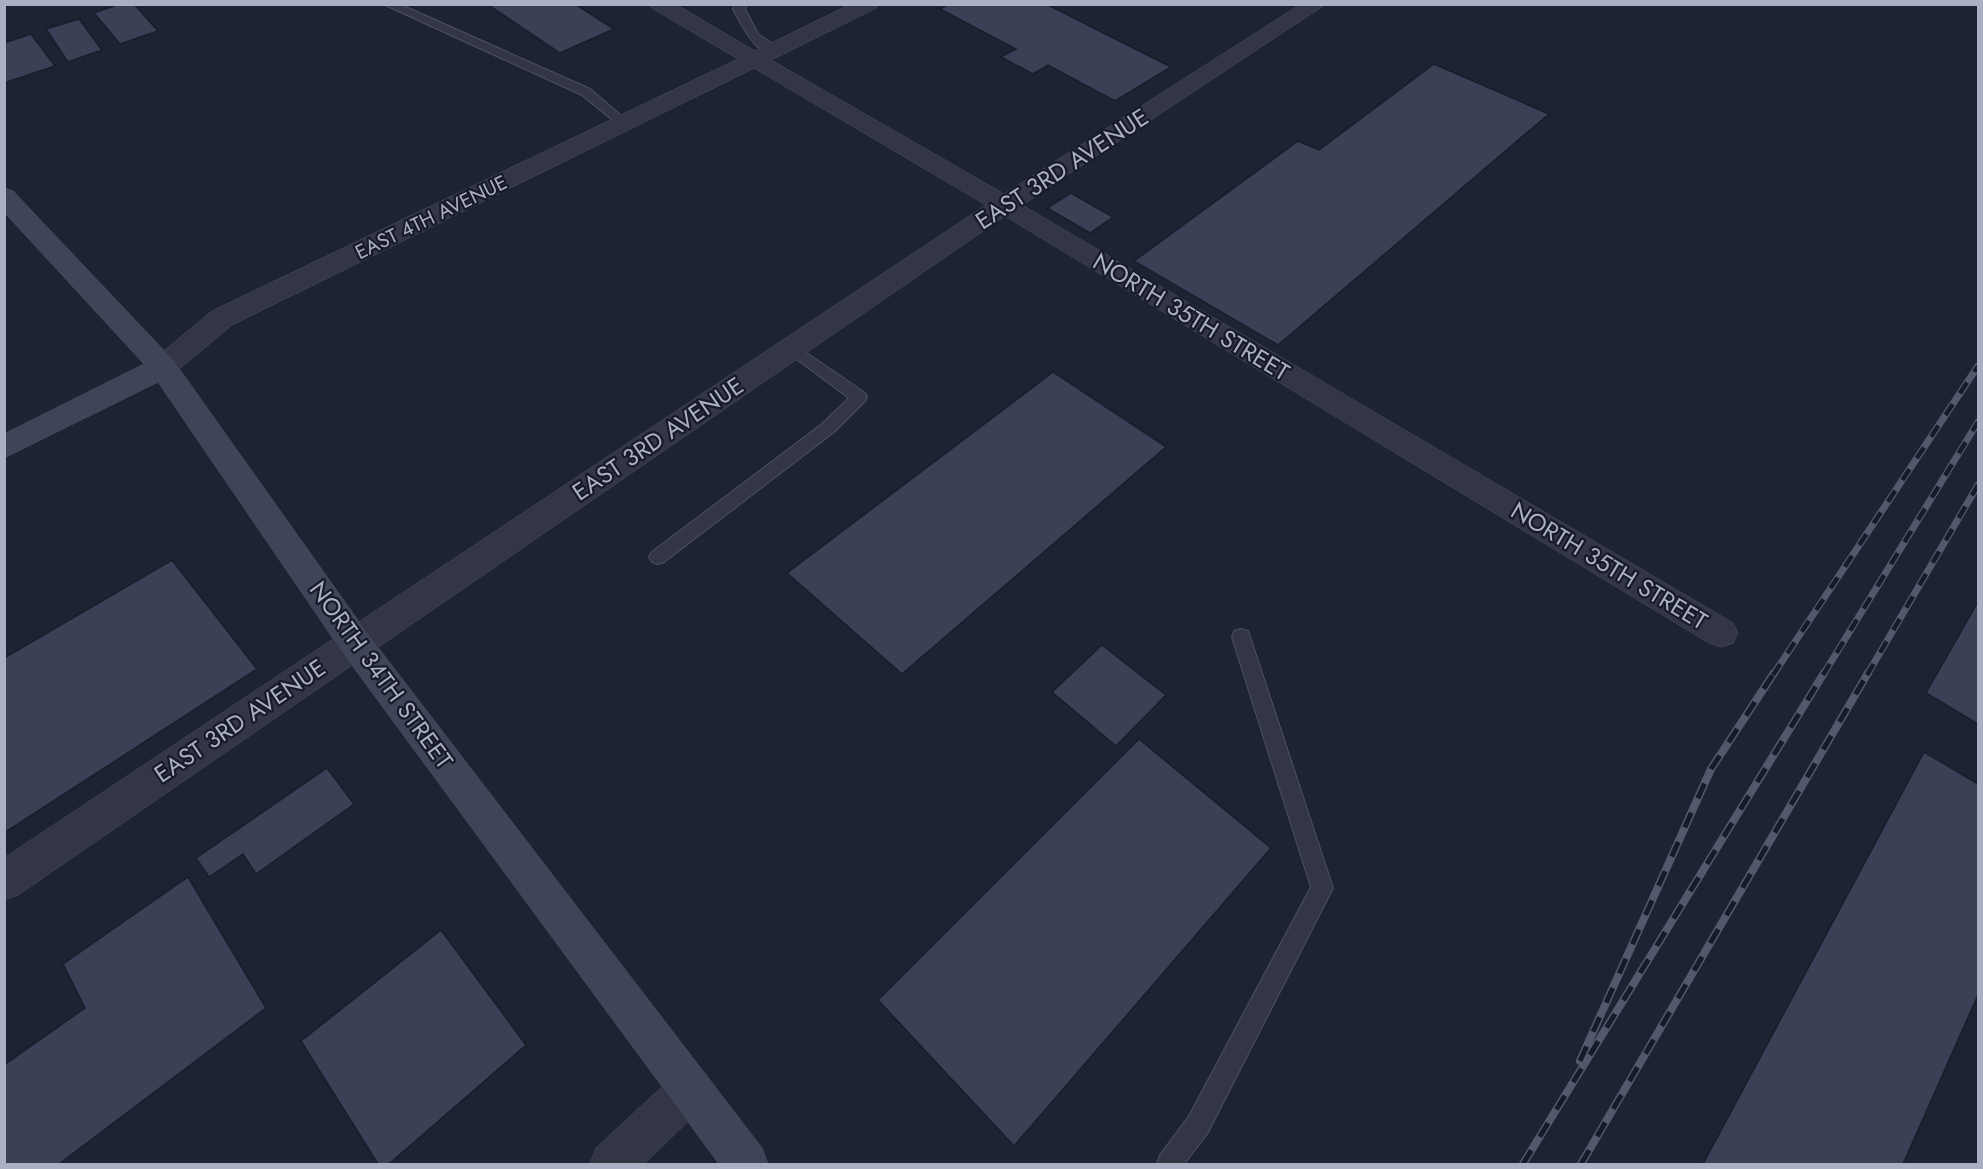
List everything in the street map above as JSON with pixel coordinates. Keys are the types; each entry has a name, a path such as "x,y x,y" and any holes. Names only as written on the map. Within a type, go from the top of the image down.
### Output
{"street":[{"name":"NORTH 35TH STREET","path":"659,4 764,56 1004,205 1721,633"},
{"name":"EAST 4TH AVENUE","path":"4,447 164,367 222,318 869,4"},
{"name":"EAST 3RD AVENUE","path":"4,880 1004,205 1316,4"},
{"name":"NORTH 34TH STREET","path":"4,196 164,367 355,643 746,1164"},
{"path":"612,1164 691,1089"}],"lane":[{"path":"388,4 586,92 625,124"},
{"path":"742,4 739,9 764,56"},
{"path":"658,557 828,428 859,397 792,348"},
{"path":"1169,1164 1198,1125 1322,888 1240,637"}],"building":[{"path":"120,4 134,4 158,31 120,44 94,13"},
{"path":"487,4 575,4 614,29 560,53"},
{"path":"949,4 1046,4 1171,67 1115,101 1048,65 1033,74 1001,57 1016,49 940,9"},
{"path":"79,19 102,50 68,62 46,29"},
{"path":"31,34 55,66 4,83 4,43"},
{"path":"1434,64 1549,114 1278,345 1134,261 1298,141 1319,150"},
{"path":"1071,193 1113,217 1090,233 1047,208"},
{"path":"1053,372 1166,447 902,674 787,573"},
{"path":"172,560 257,669 4,833 4,658"},
{"path":"1978,602 1978,724 1926,693"},
{"path":"1102,645 1166,695 1116,746 1052,692"},
{"path":"1139,739 1271,848 1014,1146 878,1000"},
{"path":"1924,752 1978,784 1978,995 1903,1164 1703,1164"},
{"path":"327,768 354,804 256,874 243,854 209,877 196,858"},
{"path":"188,877 266,1008 59,1164 4,1164 4,1065 85,1008 63,964"},
{"path":"441,930 526,1045 389,1164 378,1164 301,1041"}],"railway":[{"path":"1773,675 1978,366"},
{"path":"1823,675 1978,422"},
{"path":"1867,675 1978,485"},
{"path":"1580,1061 1711,769 1774,673"},
{"path":"1523,1164 1824,673"},
{"path":"1581,1164 1868,673"}]}
